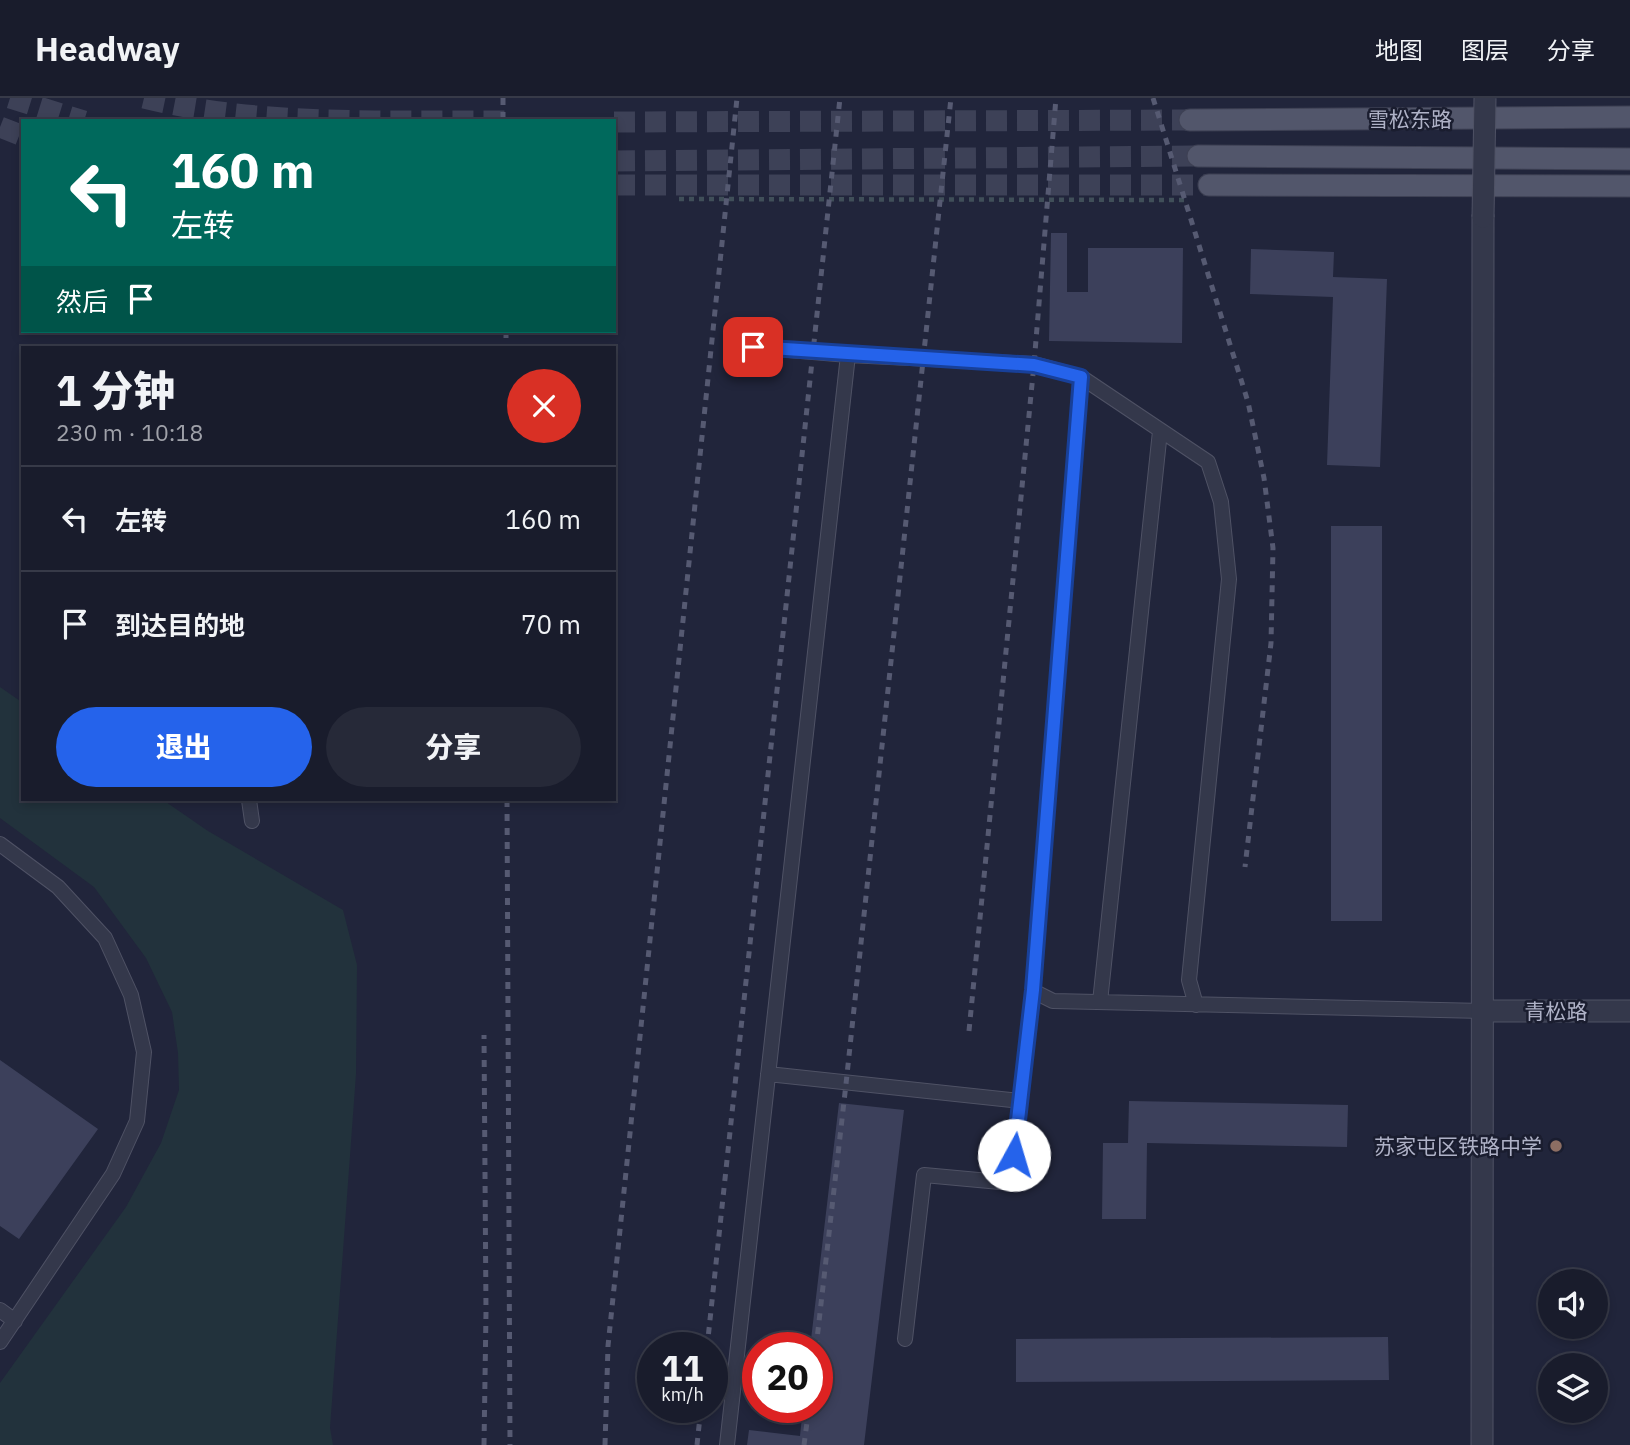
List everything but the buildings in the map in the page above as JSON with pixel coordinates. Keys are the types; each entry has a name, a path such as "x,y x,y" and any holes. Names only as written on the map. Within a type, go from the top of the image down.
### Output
{"main road":[{"name":"雪松东路","path":"1190,120 1630,117"},
{"name":"雪松东路","path":"1198,156 1630,159"},
{"path":"1203,193 1630,186"}],"street":[{"path":"1482,1445 1485,98"},
{"name":"青松路","path":"1483,1011 1630,1012"}],"lane":[{"path":"753,347 1034,365 1081,377 1208,462 1221,502 1229,579 1189,980 1196,1004"},
{"path":"727,1445 848,355"},
{"path":"905,1339 924,1175 1012,1183 1033,990 1081,377"},
{"path":"1100,1002 1160,431"},
{"path":"249,801 252,821"},
{"path":"0,844 58,887 105,939 131,995 144,1052 137,1121 113,1174 0,1342"},
{"path":"1033,990 1053,1001 1483,1011"},
{"path":"768,1074 1020,1101"},
{"path":"0,1310 15,1321"}],"path":[{"path":"679,200 1203,193"}],"shaded area":[{"path":"0,687 21,702 21,801 164,801 208,831 343,910 357,965 356,1074 330,1428 333,1445 0,1445 0,1383 126,1207 161,1143 179,1090 178,1053 172,1012 146,958 94,887 0,818"}],"tunnel":[{"path":"10,98 78,119"},
{"path":"144,98 234,114 303,119"},
{"path":"616,122 1190,120"},
{"path":"0,127 21,135"},
{"path":"616,161 1198,156"},
{"path":"616,185 1209,185"}],"railway":[{"path":"503,98 503,119"},
{"path":"605,1445 608,1346 737,98"},
{"path":"709,1332 840,98"},
{"path":"818,1332 951,98"},
{"path":"969,1031 1034,364 1056,98"},
{"path":"1153,98 1248,402 1264,478 1273,548 1271,643 1245,867"},
{"path":"506,333 506,346"},
{"path":"507,801 510,1445"},
{"path":"484,1035 484,1445"},
{"path":"697,1445 699,1423"},
{"path":"804,1445 807,1423"}],"place":[{"name":"苏家屯区铁路中学","path":"1556,1146"}],"route":[{"path":"753,347 1034,365 1081,377 1033,990 1014,1155"}]}
